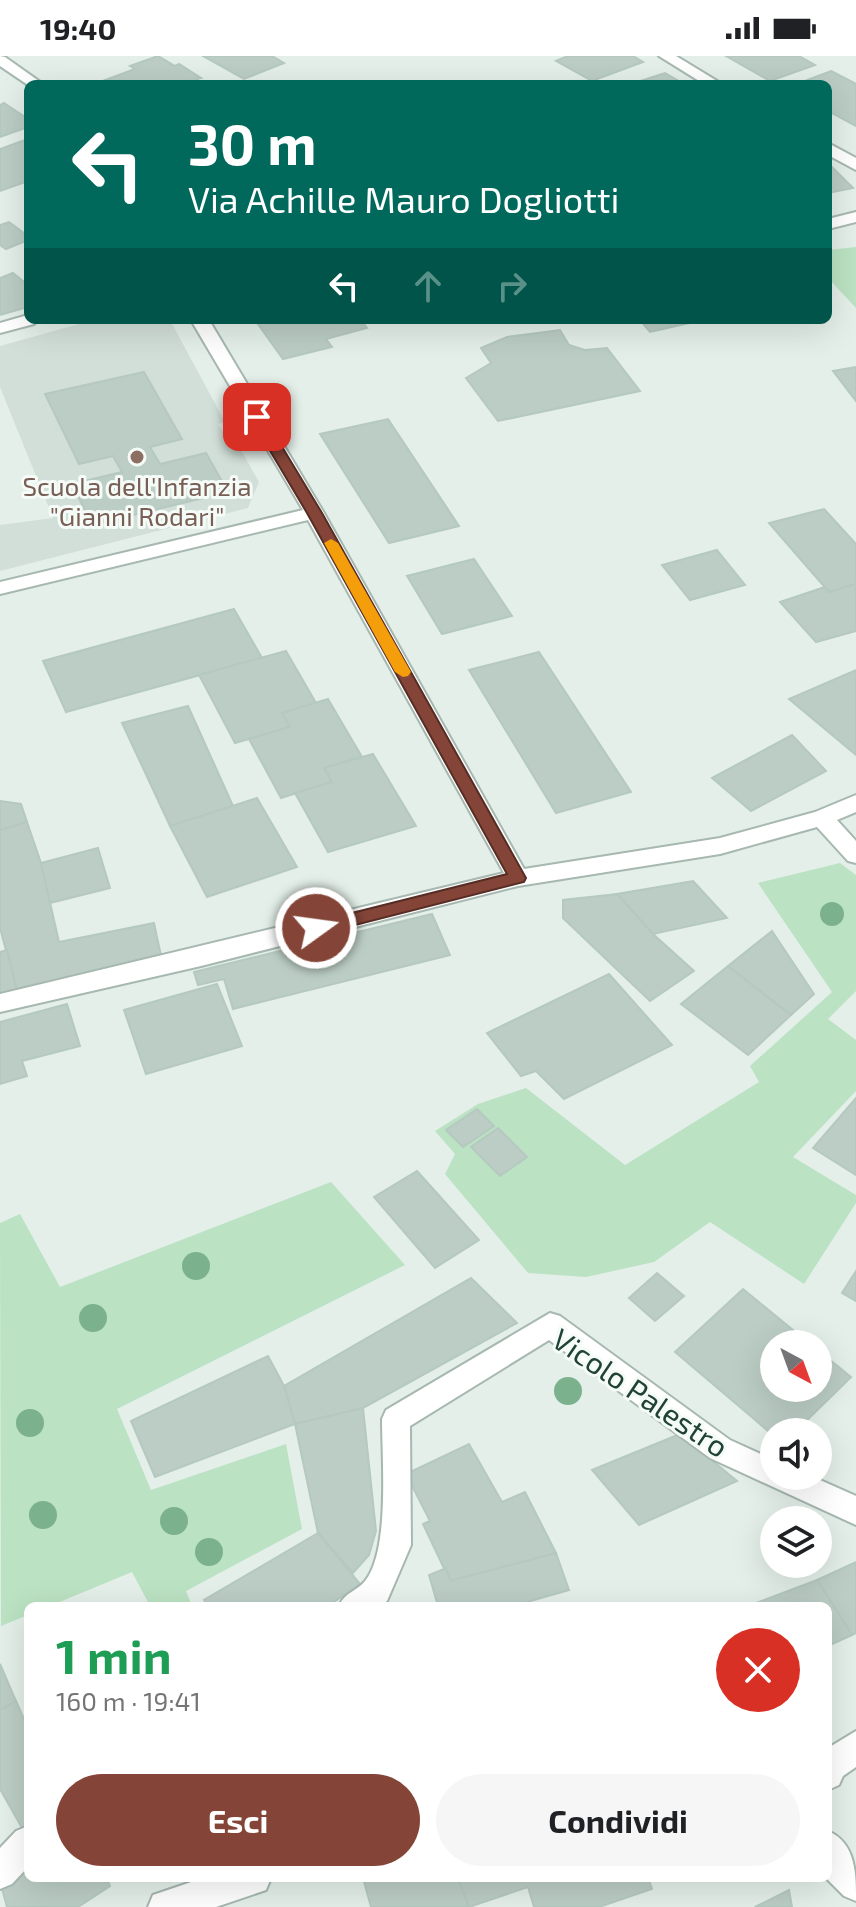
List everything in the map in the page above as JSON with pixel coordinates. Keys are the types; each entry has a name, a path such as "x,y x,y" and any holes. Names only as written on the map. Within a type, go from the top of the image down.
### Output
{"street":[{"path":"666,56 708,80"},
{"path":"0,60 30,80"},
{"path":"832,150 856,165"},
{"path":"832,223 856,217"},
{"path":"832,234 856,235"},
{"path":"0,328 24,321"},
{"path":"202,324 314,513 518,878"},
{"path":"0,588 314,513"},
{"path":"0,1003 201,957 518,878 720,846 822,818 856,803"},
{"path":"822,818 856,855"},
{"name":"Vicolo Palestro","path":"360,1602 376,1591 396,1545 396,1419 550,1325 720,1449 760,1467"},
{"name":"Vicolo Palestro","path":"810,1490 856,1511"},
{"path":"0,1872 24,1847"},
{"path":"832,1855 842,1873 856,1884"},
{"path":"165,1907 242,1882"}],"shaded area":[{"name":"Scuola dell'Infanzia \"Gianni Rodari\"","path":"79,324 172,324 225,422 218,424 224,433 231,432 259,482 248,508 0,571 0,525 53,518 0,387 0,346"}],"green space":[{"path":"856,247 856,308 832,282 832,250"},
{"path":"840,863 856,875 856,991 828,1019 856,1040 856,1091 793,1157 856,1195 856,1203 804,1284 710,1222 654,1262 586,1277 528,1273 445,1174 455,1154 435,1131 478,1104 526,1088 625,1165 759,1082 750,1066 832,992 758,883"},
{"path":"331,1182 405,1265 117,1409 151,1490 286,1444 302,1529 186,1591 190,1602 148,1602 132,1572 60,1602 24,1602 24,1617 1,1626 0,1223 20,1214 60,1287"}],"building":[{"path":"158,56 175,66 179,64 201,78 105,80 135,69 130,66"},
{"path":"203,56 272,56 284,63 244,79"},
{"path":"568,56 633,56 643,62 590,80 556,61"},
{"path":"726,56 799,56 815,65 773,80"},
{"path":"831,71 856,84 856,126 832,113 832,80 807,80"},
{"path":"665,73 677,80 643,80"},
{"path":"4,103 24,116 24,128 0,137 0,105"},
{"path":"24,140 24,182 0,191 0,149"},
{"path":"832,167 853,188 832,192"},
{"path":"9,222 24,233 24,242 6,249 0,245 0,225"},
{"path":"13,273 24,282 24,308 0,315 0,278"},
{"path":"258,324 364,324 367,328 326,339 332,347 283,359"},
{"path":"643,324 685,324 650,332"},
{"path":"560,330 569,345 585,350 607,348 640,391 498,421 466,378 491,363 481,348 507,337"},
{"path":"856,367 856,401 833,371"},
{"path":"144,372 182,439 150,447 160,464 206,453 228,492 92,525 72,484 122,472 113,456 79,464 45,394"},
{"path":"388,419 459,526 389,543 320,434"},
{"path":"824,509 856,544 856,584 829,592 769,523"},
{"path":"717,550 745,585 690,600 662,565"},
{"path":"474,559 512,616 442,634 407,576"},
{"path":"856,584 856,631 816,642 780,602 825,587 829,592"},
{"path":"234,609 262,658 66,712 43,661"},
{"path":"286,651 316,703 282,713 290,727 235,743 199,675"},
{"path":"539,652 631,792 556,813 469,670"},
{"path":"856,670 856,755 789,699"},
{"path":"328,699 362,757 324,768 332,782 281,798 249,739 290,727 282,713"},
{"path":"188,706 233,806 170,826 122,723"},
{"path":"792,735 826,771 751,811 712,778"},
{"path":"373,754 416,826 328,852 295,793 332,782 324,768"},
{"path":"257,798 297,867 207,897 170,826"},
{"path":"0,801 21,804 27,822 0,830"},
{"path":"27,822 41,863 59,942 154,923 163,965 18,995 0,928 0,830"},
{"path":"98,848 110,888 50,903 41,863"},
{"path":"693,881 727,918 653,934 617,894"},
{"path":"617,894 653,934 694,971 650,1001 563,918 563,900"},
{"path":"432,914 450,955 233,1009 224,979 198,985 194,972"},
{"path":"772,931 814,994 791,1015 728,966"},
{"path":"7,950 18,995 0,999 0,952"},
{"path":"728,966 791,1015 748,1055 681,1004"},
{"path":"609,974 672,1045 564,1099 536,1071 521,1076 487,1033"},
{"path":"217,984 242,1046 146,1074 124,1010"},
{"path":"67,1004 80,1046 22,1061 27,1076 0,1084 0,1022"},
{"path":"856,1098 856,1175 813,1148"},
{"path":"477,1109 494,1126 463,1147 446,1130"},
{"path":"498,1128 527,1157 500,1176 471,1147"},
{"path":"417,1171 479,1240 435,1268 374,1197"},
{"path":"856,1271 856,1301 842,1293"},
{"path":"657,1273 684,1296 655,1321 629,1298"},
{"path":"471,1278 517,1323 363,1408 295,1424 284,1386"},
{"path":"743,1289 793,1330 760,1330 760,1402 826,1402 809,1418 760,1418 760,1424 675,1352"},
{"path":"268,1356 284,1386 295,1424 155,1477 131,1421"},
{"path":"832,1361 851,1377 832,1396"},
{"path":"363,1408 376,1531 369,1555 353,1573 318,1533 295,1424"},
{"path":"680,1434 737,1481 639,1525 592,1470"},
{"path":"469,1444 502,1502 525,1492 556,1553 450,1581 423,1524 430,1521 406,1474"},
{"path":"318,1533 360,1584 334,1602 204,1600"},
{"path":"556,1553 569,1590 527,1602 437,1602 429,1575 446,1568 450,1581"},
{"path":"856,1562 856,1633 852,1635 817,1580 832,1578 832,1573"},
{"path":"817,1580 831,1602 759,1602"},
{"path":"832,1604 852,1635 832,1644"},
{"path":"0,1664 16,1701 0,1710"},
{"path":"16,1701 24,1719 22,1828 0,1789 0,1710"},
{"path":"24,1863 24,1882 108,1882 110,1886 78,1907 7,1907 1,1885"},
{"path":"364,1882 460,1882 469,1907 371,1907"},
{"path":"460,1882 649,1882 652,1889 599,1907 534,1907 528,1887 469,1907"},
{"path":"789,1890 792,1907 755,1907"}],"slow traffic":[{"path":"331,543 403,672"}],"place":[{"name":"Scuola dell'Infanzia \"Gianni Rodari\"","path":"137,457"}],"route":[{"path":"257,417 518,878 316,928"}]}
